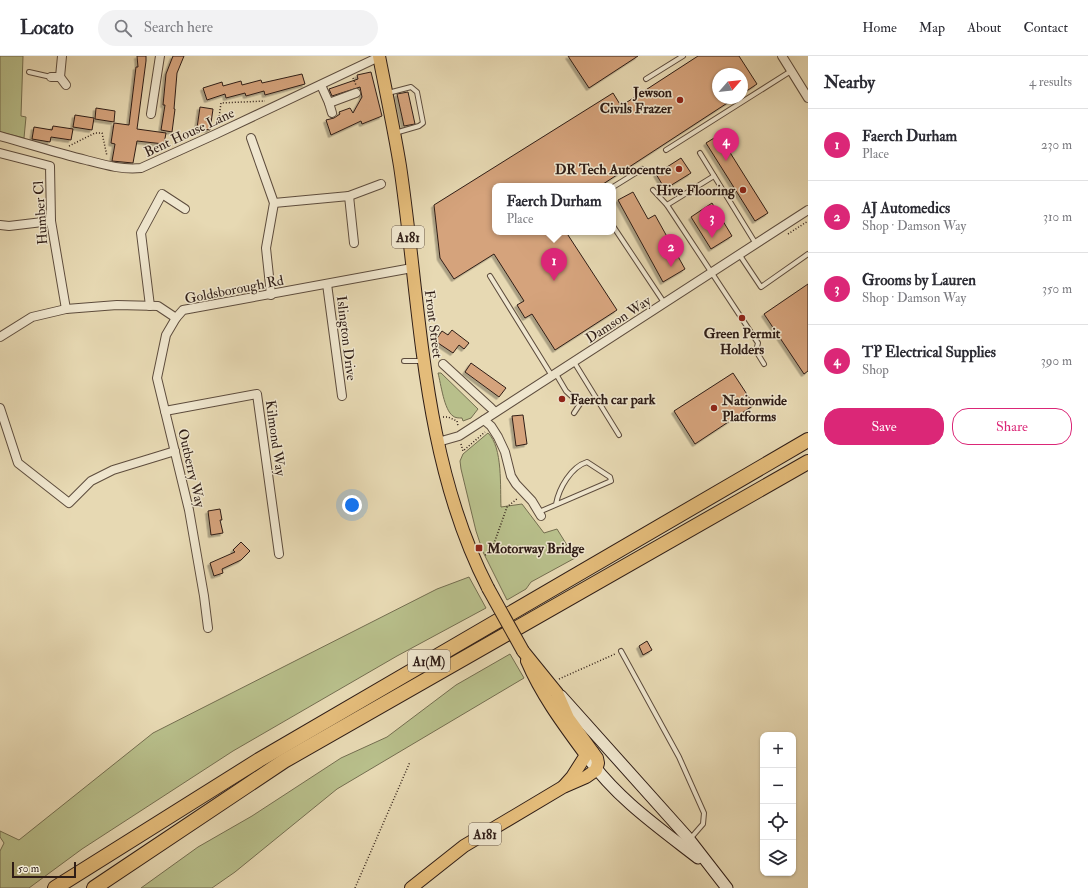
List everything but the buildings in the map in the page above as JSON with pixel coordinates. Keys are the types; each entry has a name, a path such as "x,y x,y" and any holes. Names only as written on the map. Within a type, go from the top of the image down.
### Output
{"highway":[{"name":"A1(M)","path":"55,888 259,760 808,440"},
{"name":"A1(M)","path":"94,888 284,761 808,462"}],"main road":[{"name":"Front Street","path":"379,57 400,166 423,361 438,442 449,487 474,562 523,651"},
{"name":"A181","path":"523,651 554,688 568,718 590,754"},
{"name":"A181","path":"411,888 464,846 563,787 586,777 596,770 598,764 597,758 590,754 559,719 534,679 523,651"},
{"path":"554,688 612,754 685,842 727,888"},
{"path":"590,754 601,751 612,754"},
{"name":"A181","path":"563,787 590,754"},
{"path":"596,770 635,809 685,842"}],"street":[{"path":"62,56 60,76 66,85"},
{"path":"151,114 160,56"},
{"path":"782,56 807,93"},
{"name":"Bent House Lane","path":"0,136 109,166 130,169 141,168 379,57"},
{"path":"51,77 60,76"},
{"path":"321,84 332,112"},
{"path":"328,103 356,93"},
{"path":"251,138 274,203 266,248 271,295"},
{"name":"Humber Cl","path":"0,153 50,166 51,221 66,309"},
{"path":"274,203 348,196 381,184"},
{"path":"150,306 141,233 162,194 185,209"},
{"path":"348,196 354,243"},
{"name":"Damson Way","path":"438,442 459,436 808,210"},
{"path":"0,225 9,226 51,221"},
{"name":"Goldsborough Rd","path":"0,337 32,317 66,309 117,305 158,306 176,318 183,310 412,268"},
{"name":"Islington Drive","path":"327,284 342,396"},
{"name":"Outberry Way","path":"176,318 166,335 157,378 190,518 204,596 208,628"},
{"path":"443,364 495,412"},
{"name":"Kilmond Way","path":"165,411 257,394 279,554"},
{"path":"0,408 18,462 69,503 91,481 113,470 175,451"},
{"path":"484,420 491,426 505,452 511,476 524,494 532,501 540,514"}],"lane":[{"path":"646,79 683,56"},
{"path":"666,150 791,71"},
{"path":"29,72 51,77"},
{"path":"386,93 411,87 416,92 423,123 419,126 394,133"},
{"path":"700,153 756,244"},
{"path":"616,185 642,169"},
{"path":"667,205 714,176"},
{"path":"653,190 667,205 758,343 756,351 764,364"},
{"path":"616,230 665,304"},
{"path":"739,254 761,287 808,254"},
{"path":"490,276 554,375 566,391 580,404 574,413"},
{"path":"404,361 423,361"},
{"path":"574,362 619,435"},
{"path":"540,514 556,504 611,481 610,477 587,462 581,464 567,478 558,494 556,504"},
{"path":"621,651 679,757 704,813 703,824 685,842"}],"path":[{"path":"350,70 357,88 356,93"},
{"path":"216,134 221,103 267,101"},
{"path":"56,152 88,136 102,133 109,166"},
{"path":"433,417 448,417 457,421 463,451 491,426"},
{"path":"474,562 491,552 507,507 524,494"},
{"path":"554,688 621,651"},
{"path":"355,888 410,762"}],"green space":[{"path":"0,56 23,56 21,116 26,117 24,138 0,132"},
{"path":"438,373 441,373 478,409 471,418 463,421 462,418 457,418 450,413 445,403"},
{"path":"488,433 493,439 500,468 501,507 522,504 544,533 557,529 575,558 531,582 526,589 507,600 483,552 476,531 460,461 463,454"},
{"path":"469,577 486,608 397,656 233,751 82,849 29,888 0,888 0,851 4,843 0,837 0,831 19,840 153,733 437,589"},
{"path":"510,654 524,678 337,789 235,872 212,888 141,888 198,847 252,816 341,758 387,737 456,685"}],"place":[{"name":"Jewson Civils Frazer","path":"680,100"},
{"name":"TP Electrical Supplies","path":"726,161"},
{"name":"DR Tech Autocentre","path":"679,169"},
{"name":"Hive Flooring","path":"743,190"},
{"name":"Grooms by Lauren","path":"712,238"},
{"name":"AJ Automedics","path":"671,267"},
{"name":"Faerch Durham","path":"554,281"},
{"name":"Green Permit Holders","path":"742,318"},
{"name":"Faerch car park","path":"562,399"},
{"name":"Nationwide Platforms","path":"714,408"},
{"name":"Motorway Bridge","path":"479,548"}]}
